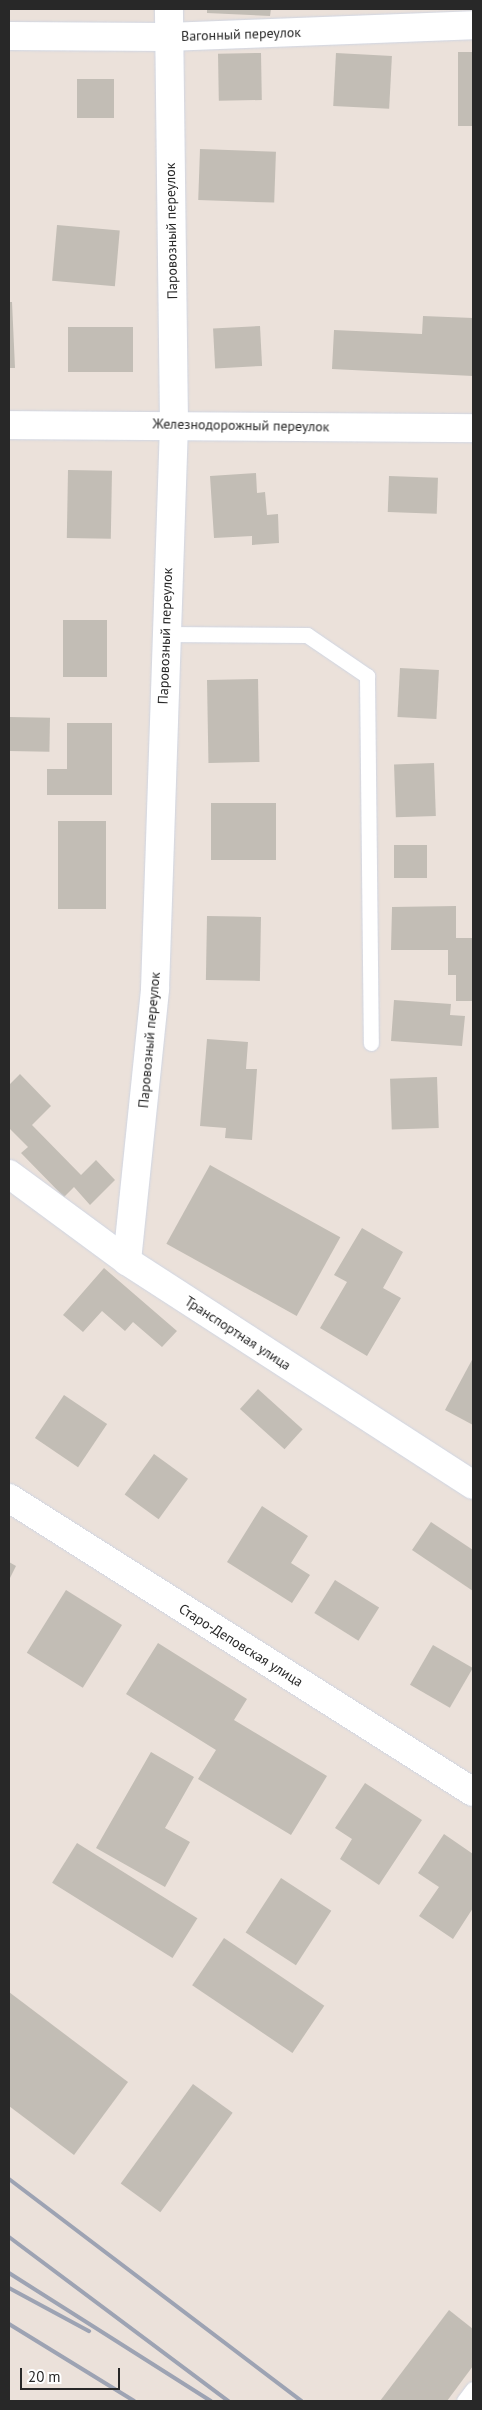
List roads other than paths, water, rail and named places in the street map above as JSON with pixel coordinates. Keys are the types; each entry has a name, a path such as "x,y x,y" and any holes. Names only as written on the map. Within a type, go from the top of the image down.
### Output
{"street":[{"name":"Паровозный переулок","path":"127,1261 155,989 164,634 174,424 168,9"},
{"name":"Вагонный переулок","path":"9,36 167,37 473,25"},
{"name":"Железнодорожный переулок","path":"9,426 174,424 473,428"},
{"name":"Транспортная улица","path":"9,1174 127,1261 473,1485"},
{"name":"Старо-Деповская улица","path":"9,1498 473,1792"}],"lane":[{"path":"164,634 307,635 367,676 371,1043"},
{"path":"464,2401 473,2389"}],"railway":[{"path":"9,2179 301,2401"},
{"path":"9,2237 228,2401"},
{"path":"9,2273 211,2401"},
{"path":"9,2288 89,2331"},
{"path":"9,2324 134,2401"}]}
